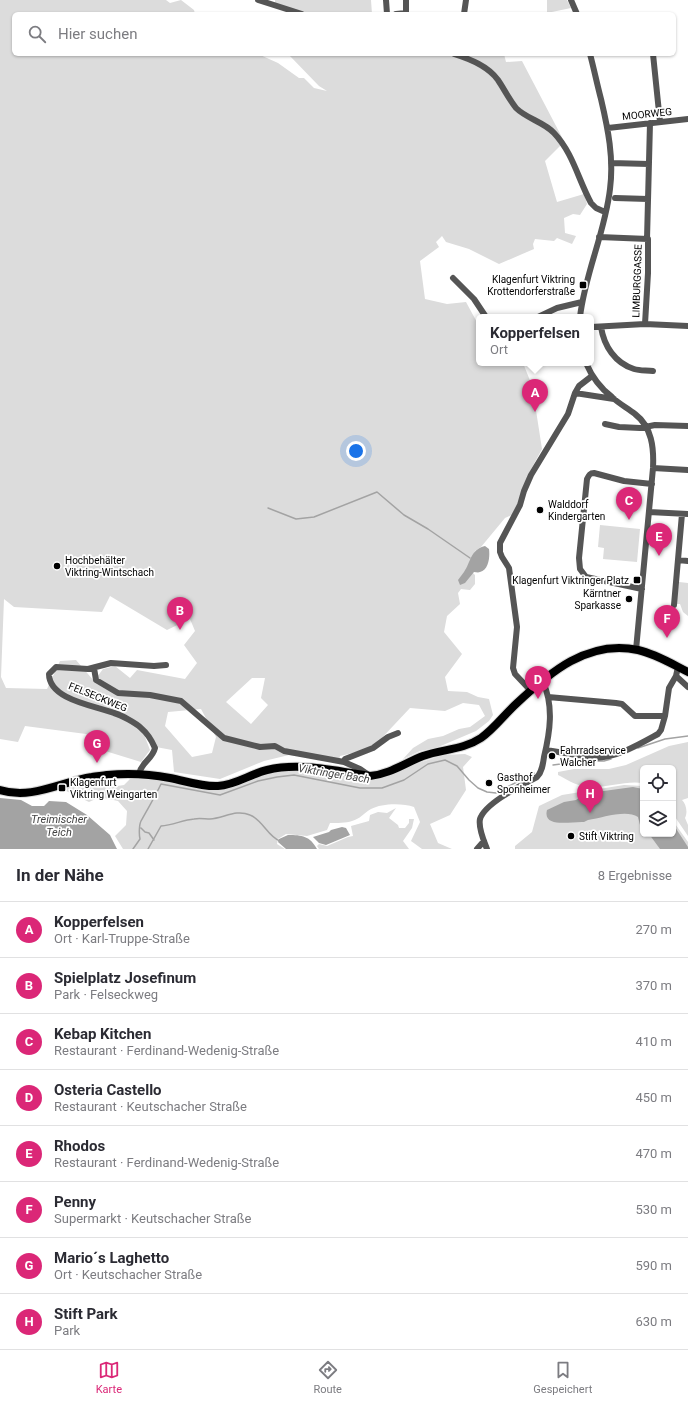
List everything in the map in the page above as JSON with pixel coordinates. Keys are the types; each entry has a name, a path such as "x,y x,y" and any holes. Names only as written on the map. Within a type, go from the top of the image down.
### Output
{"main road":[{"path":"0,790 14,794 22,794 44,790 91,777 139,774 168,777 218,786 231,784 266,770 299,767 370,776 378,775 429,754 462,747 472,743 482,737 531,691 563,665 586,654 615,649 636,650 658,657 688,672"}],"street":[{"path":"258,0 296,12"},
{"path":"386,0 387,12"},
{"path":"406,0 406,12"},
{"path":"464,12 466,0"},
{"path":"571,0 576,12"},
{"path":"460,56 486,68 497,79 507,97 518,109 555,133 572,159 591,203 596,208 606,212"},
{"path":"580,314 589,271 606,212 610,190 612,163 608,128 590,56"},
{"path":"653,56 660,122"},
{"name":"MOORWEG","path":"608,128 688,119"},
{"name":"LIMBURGGASSE","path":"645,324 649,241 647,239 650,123"},
{"path":"612,163 649,164"},
{"path":"615,198 648,199"},
{"name":"LIMBURGGASSE","path":"599,237 647,239"},
{"path":"453,278 474,299 484,314"},
{"path":"544,314 557,308 582,302"},
{"path":"594,327 645,324 688,326"},
{"path":"601,327 605,343 612,355 622,364 635,369 653,371"},
{"path":"587,366 592,376 604,390 641,419 652,442 652,484 636,650"},
{"path":"531,691 517,676 513,668 517,627 509,568 500,552 500,542 520,505 531,475 568,414 575,393 579,386 592,376"},
{"path":"575,393 614,399"},
{"path":"606,424 619,427 640,428 655,425 688,426"},
{"path":"653,468 688,470"},
{"path":"642,589 586,577 580,569 579,558 587,479 589,475 594,473 624,481 652,484"},
{"path":"649,512 685,514 678,560 674,605"},
{"path":"678,560 688,561"},
{"name":"FELSECKWEG","path":"139,774 146,760 154,754 155,748 141,728 116,713 71,699 56,690 49,680 49,674 56,667 94,668 111,663 154,666 166,665"},
{"path":"546,750 602,758 616,754 658,734 661,730 665,716 669,688 676,676 678,667"},
{"path":"94,668 96,680 118,693 150,695 182,701 224,738 260,747 275,746 284,751 344,762 360,769 370,776"},
{"path":"676,676 688,687"},
{"path":"487,849 480,822 482,817 499,799 537,777 541,770 546,750 550,718 548,697 543,682"},
{"path":"548,697 616,703 622,704 635,716 665,716"},
{"path":"344,762 348,757 366,752 388,737 398,733"},
{"path":"477,849 484,842"}],"shaded area":[{"path":"0,0 166,0 170,3 181,0 194,12 12,12 12,56 262,56 278,63 299,78 304,78 314,88 327,91 319,86 290,56 454,56 486,71 494,79 509,102 552,133 561,145 545,161 557,202 584,194 587,204 580,215 573,214 564,218 565,233 576,236 572,244 557,238 554,241 535,239 533,244 534,249 499,264 469,249 446,242 442,236 436,242 439,247 420,261 425,299 447,304 466,302 476,320 476,366 524,366 531,383 530,393 535,404 542,449 530,471 514,514 505,518 481,547 475,551 469,569 475,575 475,584 470,590 461,589 458,593 460,604 447,616 444,632 462,654 445,677 448,691 467,692 478,697 489,699 493,715 489,721 476,731 436,748 420,751 403,759 413,748 428,739 443,736 459,729 470,727 485,716 479,705 463,703 445,711 410,708 378,742 361,751 340,756 339,760 289,755 264,761 220,779 174,772 172,750 156,747 142,729 150,750 141,762 102,750 86,734 25,726 18,742 0,739","holes":["110,596 167,630 190,619 195,631 184,645 197,663 185,679 137,670 130,678 115,666 103,669 94,681 76,660 60,661 47,689 6,688 1,677 4,599 14,607 102,612","252,678 265,678 261,698 268,705 251,724 226,702","201,709 216,737 212,753 192,757 165,726 168,712"]},
{"path":"275,0 371,0 372,12 301,12 275,3"},
{"path":"547,0 567,0 571,8 552,12 547,12"},
{"path":"465,56 504,56 506,62 522,61 566,145 516,105 497,76"},
{"path":"600,525 640,529 637,562 603,559 604,548 598,547"},
{"path":"679,582 688,583 688,616 683,612 680,604 675,604"},
{"path":"688,742 688,798 682,800 686,808 685,818 688,825 688,836 676,818 676,765 640,765 640,783 598,787 591,787 571,782 558,775 558,772 574,769 609,769 626,765 669,746"},
{"path":"465,754 472,757 463,767 466,790 450,815 430,824 438,843 452,849 422,849 411,841 420,822 414,807 392,804 376,807 352,821 344,823 330,823 327,830 307,836 286,834 278,839 277,844 285,849 123,849 115,836 126,825 127,811 118,801 100,797 89,802 62,789 78,784 111,787 124,785 131,778 167,781 216,789 268,773 289,770 313,773 325,772 370,779 443,755"},
{"path":"624,785 640,786 640,837 676,837 676,825 688,842 688,849 515,849 515,846 532,832 539,806 562,795"},
{"path":"396,808 389,818 398,825 399,828 405,828 409,823 409,819 414,819 412,828 403,841 409,849 319,849 317,846 319,844 327,846 353,836 351,826 369,821 370,815 378,812 387,813"}],"water":[{"path":"485,546 489,549 487,566 483,571 474,572 465,583 460,585 458,580 474,553 476,550"},
{"path":"633,787 640,788 640,825 638,817 627,814 607,816 584,822 560,823 549,820 547,810 564,802 576,800 589,793"},
{"name":"Treimischer Teich","path":"0,798 21,800 32,806 44,806 49,801 66,802 87,815 110,835 117,849 0,849"},
{"path":"342,827 346,828 350,835 326,845 319,843 313,837 331,830"},
{"path":"676,829 688,847 688,849 660,849 651,837 676,837"},
{"path":"288,835 305,837 311,841 317,849 286,849 278,842 279,839"}],"waterway":[{"path":"268,508 296,519 314,517 377,492 404,515 428,529 470,558"},
{"name":"Viktringer Bach","path":"638,748 665,739 688,736"},
{"name":"Viktringer Bach","path":"553,765 584,761 604,761 611,759"},
{"name":"Viktringer Bach","path":"133,849 140,839 139,830 141,821 161,784 220,795 258,781 294,775 360,788 382,788 404,780 428,764 445,760 457,766 478,788 487,792 496,793 534,773"},
{"path":"148,849 161,826 190,820 210,819 235,813 245,813 254,817 272,836 280,841"},
{"path":"141,828 145,832 149,833 154,840"}],"place":[{"name":"Klagenfurt Viktring Krottendorferstraße","path":"583,285"},
{"name":"Kopperfelsen","path":"535,412"},
{"name":"Walddorf Kindergarten","path":"540,510"},
{"name":"Kebap Kitchen","path":"629,520"},
{"name":"Rhodos","path":"659,556"},
{"name":"Hochbehälter Viktring-Wintschach","path":"57,566"},
{"name":"Klagenfurt Viktringer Platz","path":"637,580"},
{"name":"Kärntner Sparkasse","path":"629,599"},
{"name":"Spielplatz Josefinum","path":"180,630"},
{"name":"Penny","path":"667,638"},
{"name":"Osteria Castello","path":"538,699"},
{"name":"Fahrradservice Walcher","path":"552,756"},
{"name":"Mario´s Laghetto","path":"97,763"},
{"name":"Gasthof Sponheimer","path":"489,783"},
{"name":"Klagenfurt Viktring Weingarten","path":"62,788"},
{"name":"Stift Park","path":"590,813"},
{"name":"Stift Viktring","path":"571,836"}]}
